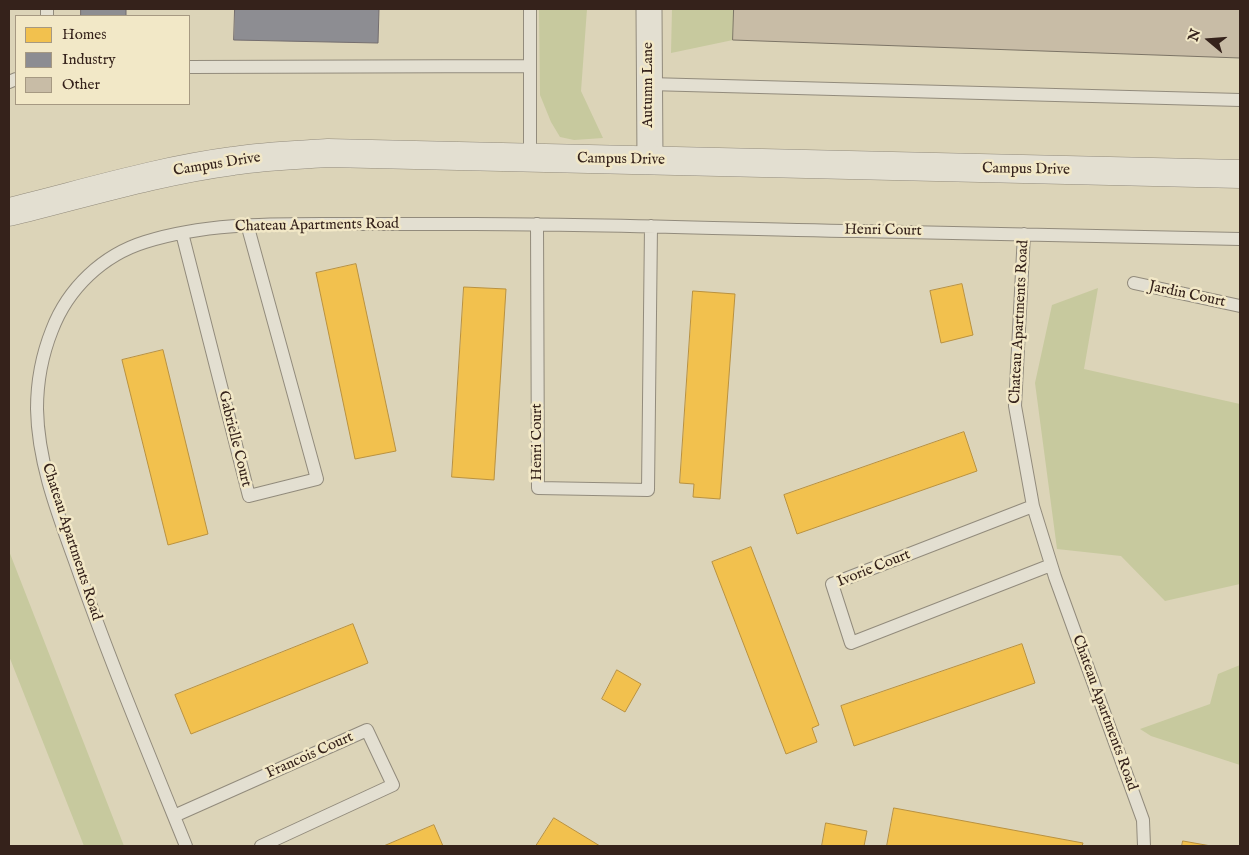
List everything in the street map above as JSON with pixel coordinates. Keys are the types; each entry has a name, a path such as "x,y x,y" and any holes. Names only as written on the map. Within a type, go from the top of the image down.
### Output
{"street":[{"name":"Autumn Lane","path":"649,9 650,161"},
{"name":"Campus Drive","path":"9,212 150,176 234,160 328,153 1240,174"}],"lane":[{"path":"530,9 530,158"},
{"path":"190,67 530,66"},
{"path":"649,84 1240,100"},
{"name":"Chateau Apartments Road","path":"186,846 95,618 54,501 46,471 37,411 38,381 53,327 81,282 101,264 122,250 182,233 247,224 537,224"},
{"name":"Gabrielle Court","path":"182,233 248,496 317,479 247,224"},
{"name":"Henri Court","path":"651,226 648,490 538,488 537,224 651,226 1024,234"},
{"name":"Chateau Apartments Road","path":"1144,846 1143,820 1051,565 1033,506 1015,406 1024,234 1240,239"},
{"name":"Jardin Court","path":"1134,283 1240,306"},
{"name":"Ivorie Court","path":"1033,506 832,584 851,643 1051,565"},
{"name":"Francois Court","path":"174,816 367,730 393,785 260,846"}],"green space":[{"path":"539,9 587,9 581,91 603,138 574,140 560,137 551,122 540,95"},
{"path":"672,9 734,9 733,40 671,53"},
{"path":"1098,288 1084,369 1240,404 1240,584 1165,601 1121,556 1057,549 1035,383 1052,305"},
{"path":"9,551 124,846 84,846 9,656"},
{"path":"1240,665 1240,765 1151,736 1140,729 1210,704 1218,674"}],"building: Homes":[{"path":"356,264 396,451 355,459 316,273"},
{"path":"962,284 973,335 941,343 930,291"},
{"path":"464,287 506,289 494,480 452,477"},
{"path":"693,291 735,294 720,499 693,497 694,484 680,483"},
{"path":"163,350 208,534 168,545 122,360"},
{"path":"964,432 977,471 797,534 784,495"},
{"path":"751,547 819,725 812,728 817,742 786,754 712,562"},
{"path":"353,624 368,663 191,734 175,695"},
{"path":"1022,644 1035,683 854,746 841,706"},
{"path":"617,670 641,684 625,712 602,699"},
{"path":"894,808 1083,843 1082,846 887,846"},
{"path":"554,818 600,846 536,846"},
{"path":"826,823 867,831 864,846 822,846"},
{"path":"434,825 443,846 384,846"},
{"path":"1183,841 1211,846 1182,846"}],"building: Industry":[{"path":"81,9 126,9 126,15 81,15"},
{"path":"235,9 379,9 378,43 234,40"}],"building: Other":[{"path":"734,9 1240,9 1240,58 733,40"}]}
